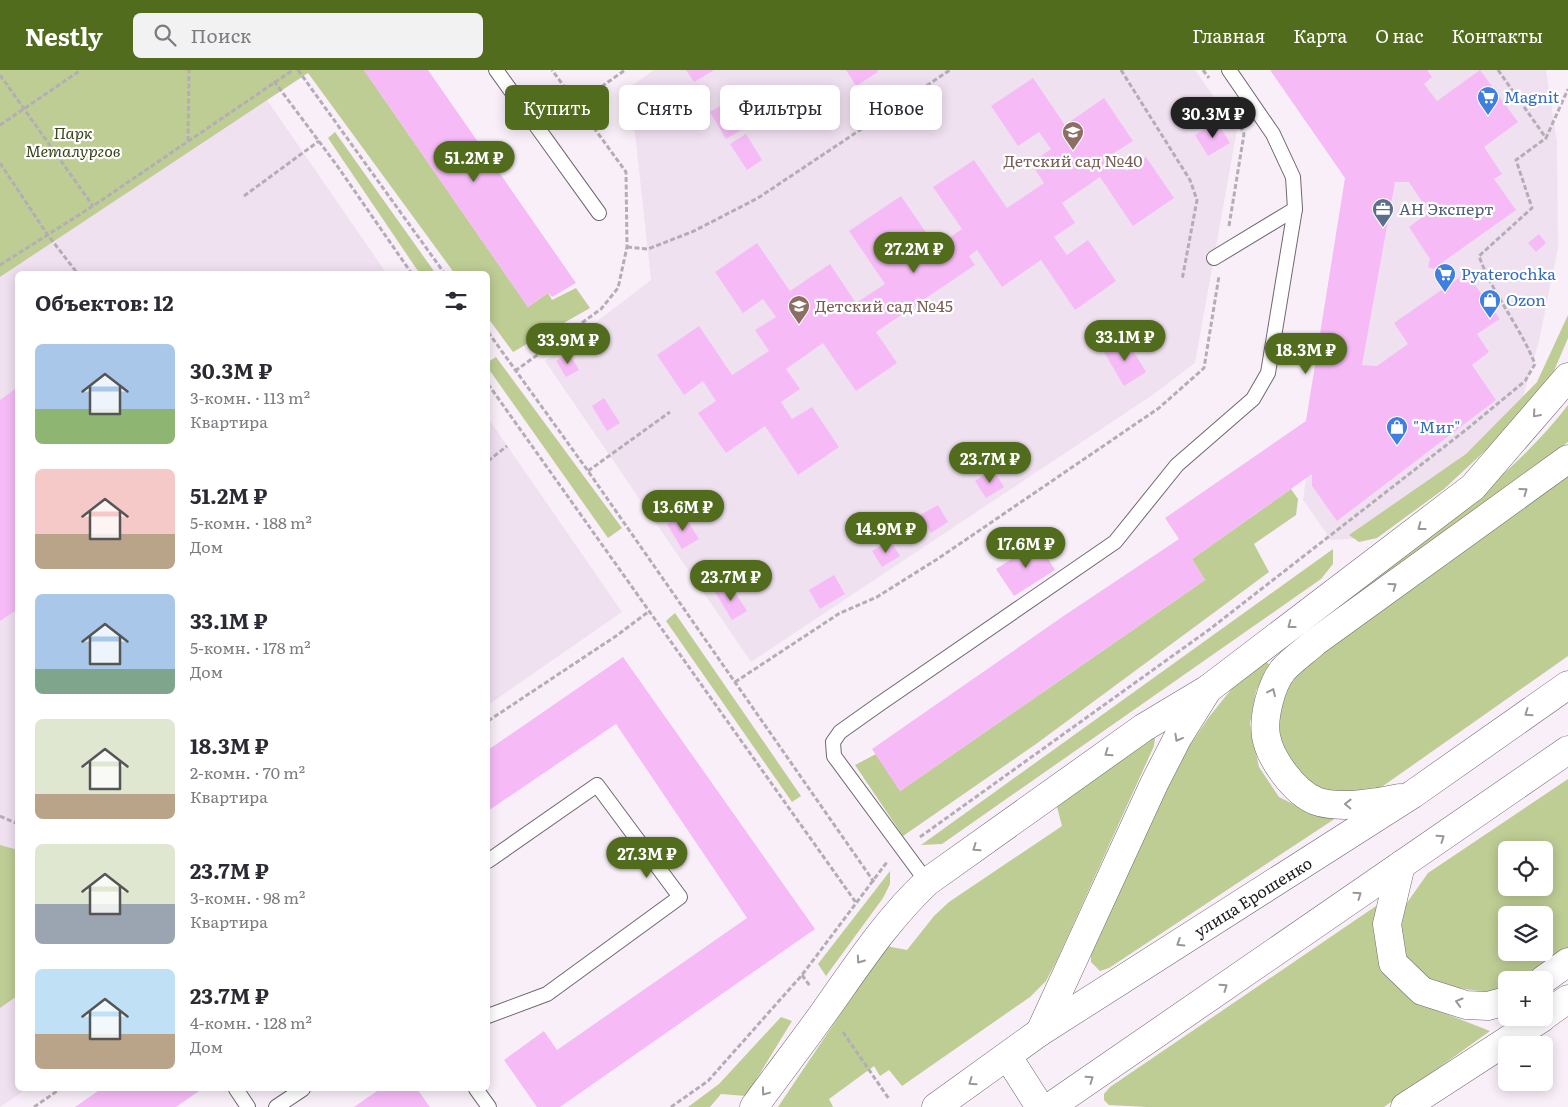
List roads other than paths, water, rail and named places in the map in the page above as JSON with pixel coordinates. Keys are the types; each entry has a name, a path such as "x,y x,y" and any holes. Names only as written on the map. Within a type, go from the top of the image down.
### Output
{"main road":[{"path":"754,1107 827,1008 876,937 900,908 927,882 1143,728 1208,689 1473,487 1568,377"},
{"path":"1414,794 1379,803 1347,804 1316,801 1293,785 1277,762 1266,736 1267,703 1282,671 1315,642 1568,459"},
{"name":"улица Ерошенко","path":"936,1107 1008,1057 1040,1032 1414,794 1568,685"},
{"path":"1040,1032 1154,784 1178,737 1208,689"},
{"path":"1050,1107 1568,750"},
{"path":"1400,865 1387,924 1393,963 1422,991 1466,1004 1488,1006 1498,1003"},
{"path":"1553,973 1568,962"},
{"path":"1553,1010 1568,999"},
{"path":"1405,1107 1529,1026"},
{"path":"1008,1057 1040,1107"}],"lane":[{"path":"496,70 599,213"},
{"path":"927,882 834,756 833,742 840,732 878,705 1115,542 1177,465 1253,399 1268,373 1295,208 1293,177 1273,134 1229,70"},
{"path":"1219,255 1295,208"},
{"path":"490,860 597,785 680,897 547,994 490,1015"},
{"path":"237,1091 248,1107"},
{"path":"276,1107 300,1091"},
{"path":"477,1091 489,1107"}],"place":[{"name":"Magnit","path":"1488,116"},
{"name":"Детский сад №40","path":"1073,151"},
{"name":"АН Эксперт","path":"1383,228"},
{"name":"Pyaterochka","path":"1445,293"},
{"name":"Ozon","path":"1490,319"},
{"name":"Детский сад №45","path":"799,325"},
{"name":"\"Миг\"","path":"1397,446"}],"park label":[{"name":"Парк Металургов","path":"73,142"}]}
